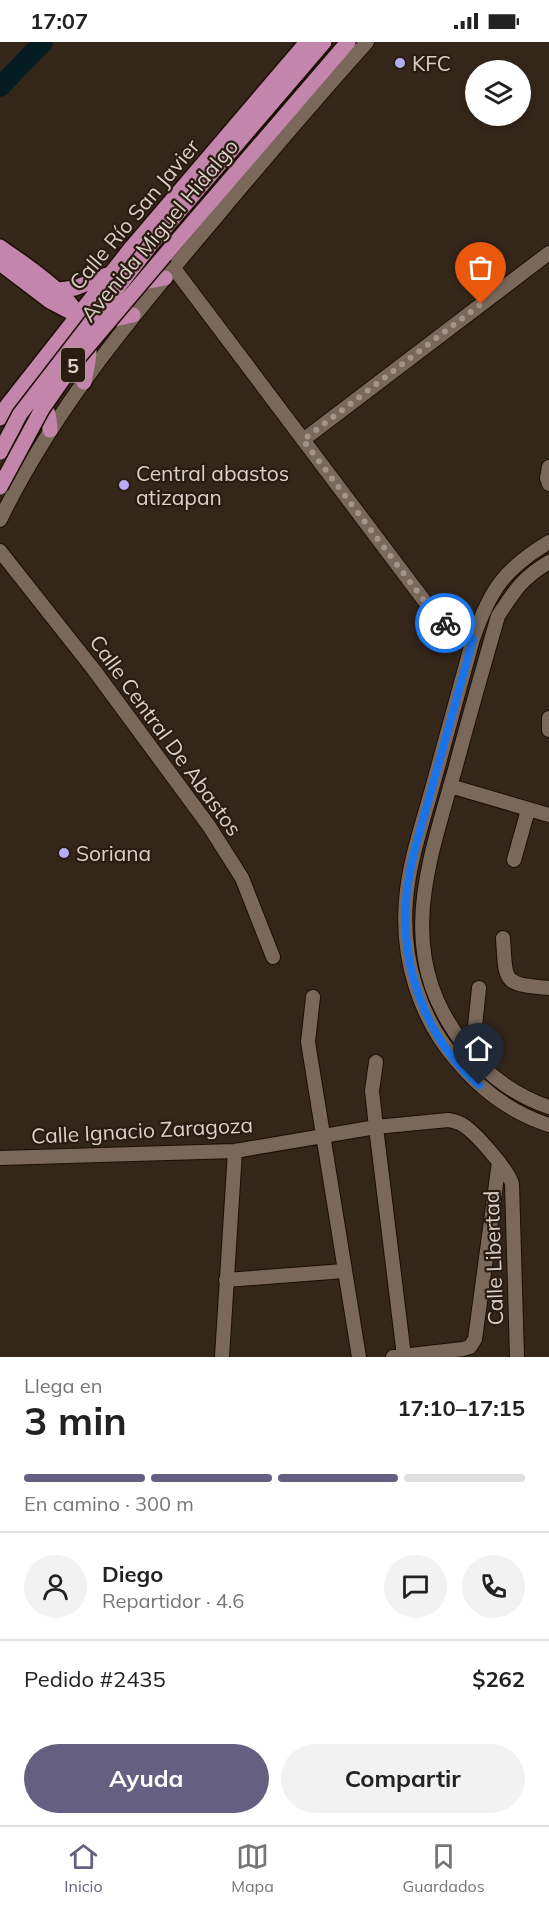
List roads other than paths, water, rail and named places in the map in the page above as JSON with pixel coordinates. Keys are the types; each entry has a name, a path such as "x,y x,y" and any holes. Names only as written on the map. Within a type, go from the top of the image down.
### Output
{"main road":[{"name":"Calle Río San Javier","path":"3,412 132,247 307,42"},
{"name":"Avenida Miguel Hidalgo","path":"0,452 20,414 152,243 324,42"},
{"name":"Avenida Miguel Hidalgo","path":"0,487 42,408 77,359 168,267 348,42"},
{"path":"0,247 59,290 78,315 89,352 84,382"},
{"path":"132,247 129,260 135,273 149,281 168,267"},
{"path":"0,262 50,301 78,315 99,322 133,315"},
{"path":"59,290 89,284 112,272"},
{"path":"3,412 28,399 39,401 50,416 50,430"}],"street":[{"path":"0,520 50,430 168,267 367,42"},
{"path":"303,440 549,252"},
{"path":"168,267 440,620 457,632 473,639"},
{"path":"549,542 526,555 502,577 483,609 410,876 405,915 407,948 413,979 436,1035 471,1078 494,1097 515,1112 549,1125"},
{"name":"Calle Central De Abastos","path":"0,551 94,670 209,826 242,878 273,957"},
{"path":"549,562 533,571 517,585 498,615 425,879 422,928 424,954 430,981 439,1005 454,1033 472,1055 501,1082 520,1094 549,1107"},
{"path":"549,718 549,730"},
{"path":"450,786 549,816"},
{"path":"514,860 528,810"},
{"path":"502,938 505,970 510,979 517,985 549,987"},
{"path":"472,1055 479,988"},
{"path":"313,998 308,1042 359,1357"},
{"path":"376,1062 372,1091 398,1356 438,1354 470,1347 475,1339 499,1162"},
{"name":"Calle Ignacio Zaragoza","path":"0,1158 235,1151 376,1127 448,1120 467,1128 499,1162"},
{"path":"222,1357 235,1151"},
{"name":"Calle Libertad","path":"499,1162 510,1176 512,1184 517,1357"},
{"path":"226,1280 344,1271"}],"waterway":[{"path":"0,87 43,42"}],"place":[{"name":"KFC","path":"400,63"},
{"name":"Central abastos atizapan","path":"124,485"},
{"name":"Soriana","path":"64,853"}]}
